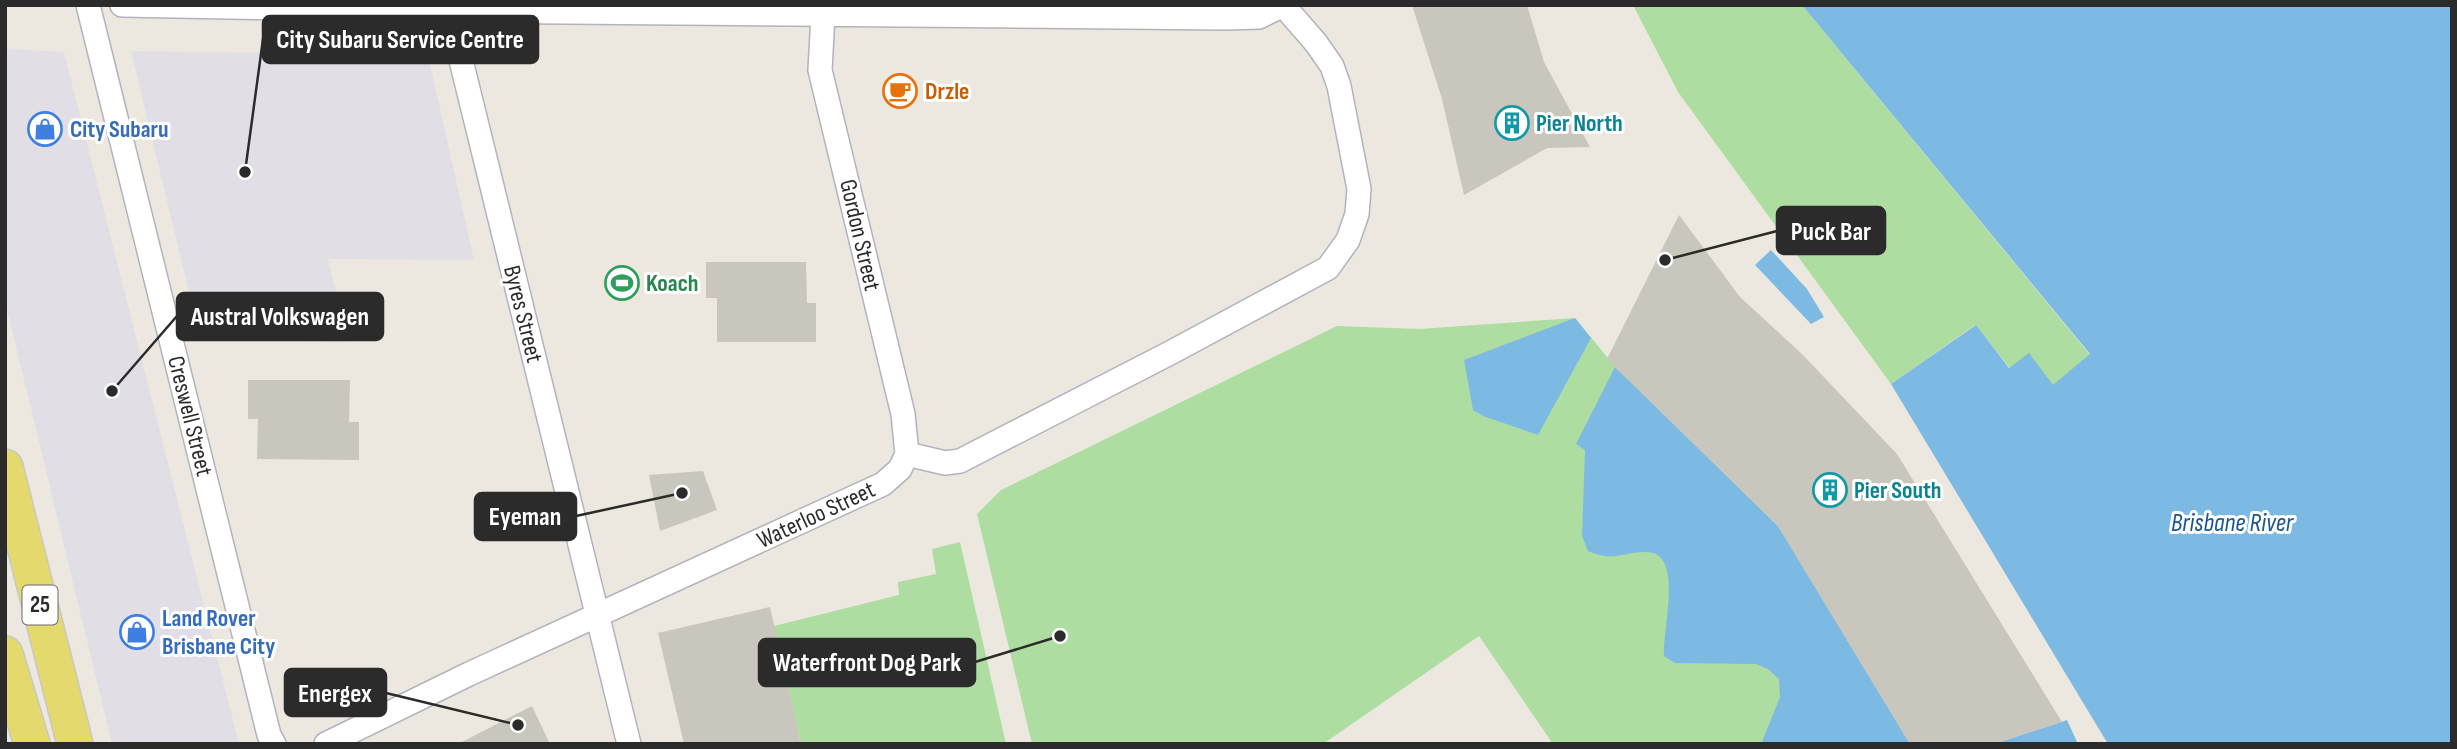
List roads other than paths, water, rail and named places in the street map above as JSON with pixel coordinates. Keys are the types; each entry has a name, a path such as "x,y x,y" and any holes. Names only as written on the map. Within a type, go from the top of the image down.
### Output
{"main road":[{"name":"25","path":"5,467 75,744"},
{"name":"25","path":"5,653 32,744"}],"street":[{"name":"Creswell Street","path":"88,5 269,735 274,744"},
{"path":"122,5 452,11 1226,18 1259,17 1283,5 1332,66 1339,86 1359,189 1357,214 1348,240 1328,268 1170,354 960,461 946,463 906,454"},
{"name":"Byres Street","path":"452,11 457,44 629,744"},
{"name":"Gordon Street","path":"823,15 820,69 903,414 906,454"},
{"name":"Waterloo Street","path":"326,744 469,674 883,484 900,469 906,454"}],"water":[{"name":"Brisbane River","path":"1802,5 2452,5 2452,744 2108,744 1891,384 1976,325 2009,368 2029,353 2053,385 2090,354"},
{"path":"1771,250 1807,289 1824,317 1811,324 1755,265"},
{"path":"1575,318 1591,338 1538,435 1473,410 1464,360"},
{"path":"1615,367 1778,526 1910,744 1761,744 1780,697 1779,679 1768,669 1756,664 1675,663 1664,656 1669,583 1662,559 1647,552 1598,555 1588,551 1582,536 1585,450 1576,444"},
{"path":"2067,720 2078,744 1994,744"}],"place":[{"name":"Drzle","path":"900,91"},
{"name":"Pier North","path":"1512,123"},
{"name":"City Subaru","path":"45,129"},
{"name":"City Subaru Service Centre","path":"245,172"},
{"name":"Puck Bar","path":"1665,260"},
{"name":"Koach","path":"622,283"},
{"name":"Austral Volkswagen","path":"112,391"},
{"name":"Pier South","path":"1830,490"},
{"name":"Eyeman","path":"682,493"},
{"name":"Land Rover Brisbane City","path":"137,632"},
{"name":"Waterfront Dog Park","path":"1060,636"},
{"name":"Energex","path":"518,725"}]}
